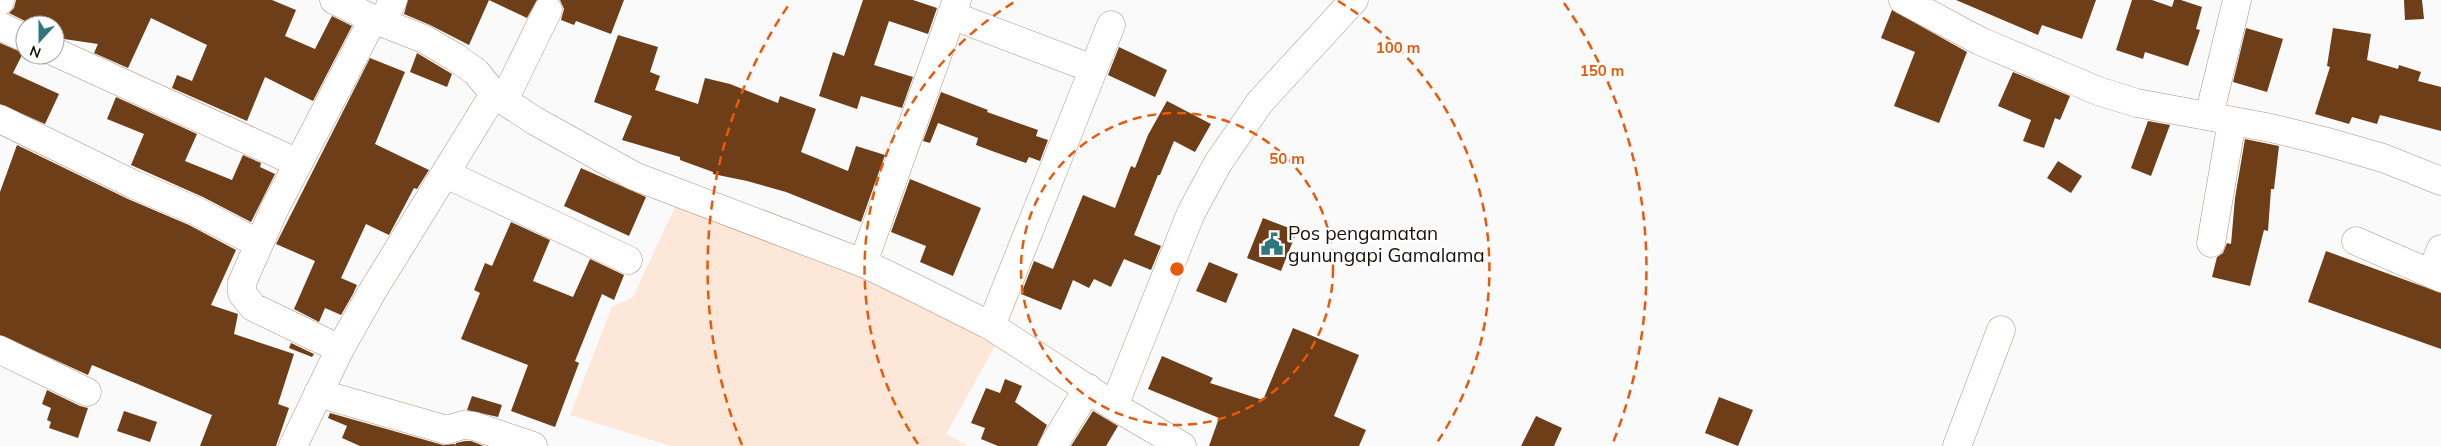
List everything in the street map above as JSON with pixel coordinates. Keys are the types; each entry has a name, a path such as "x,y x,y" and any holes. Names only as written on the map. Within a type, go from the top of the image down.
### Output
{"street":[{"path":"1903,0 1980,41 2098,91 2137,103 2324,141 2383,158 2441,181"},
{"path":"2211,244 2220,119 2237,0"},
{"path":"343,2 383,14 455,56 476,72 499,97 535,121 634,176 863,263 991,326 1114,406 1182,446"},
{"path":"863,263 954,7 1093,68"},
{"path":"1114,406 1191,213 1218,162 1260,102 1345,9"},
{"path":"293,446 340,349 372,292 446,174 499,97 548,10"},
{"path":"340,349 253,307 242,293 242,283 298,162 383,14"},
{"path":"991,326 1093,68 1112,25"},
{"path":"0,26 15,33"},
{"path":"65,57 298,162"},
{"path":"0,119 135,185 196,211 259,244"},
{"path":"446,174 628,260"},
{"path":"2356,241 2436,275 2441,248"},
{"path":"1958,446 2001,330"},
{"path":"0,350 87,392"},
{"path":"1053,446 1088,388"},
{"path":"318,393 447,430 462,424 474,426 533,446"}],"shaded area":[{"path":"682,192 907,292 995,346 946,434 968,446 671,446 570,415 612,307 633,297"}],"building":[{"path":"16,0 272,0 296,10 285,36 315,49 332,16 352,26 313,101 265,77 247,121 172,88 177,75 192,81 207,45 151,18 128,68 94,53 98,44 65,39 65,15 15,16 9,13 14,8"},
{"path":"408,0 489,0 469,45 404,14"},
{"path":"489,0 537,0 527,18"},
{"path":"560,0 624,0 611,34 576,21 574,25 561,20 564,9"},
{"path":"863,0 913,0 937,8 928,34 889,21 874,65 913,77 902,108 861,96 857,109 819,96 833,52 844,56"},
{"path":"1956,0 2096,0 2082,39 2042,25 2038,35"},
{"path":"2132,0 2152,0 2172,7 2174,0 2181,0 2202,7 2196,29 2200,30 2188,66 2145,52 2143,59 2116,50"},
{"path":"2404,0 2422,0 2424,19 2405,20"},
{"path":"1892,10 1967,52 1939,123 1894,106 1915,52 1881,38"},
{"path":"2246,28 2283,39 2267,92 2233,82"},
{"path":"2333,28 2371,34 2367,60 2398,69 2399,65 2421,72 2418,81 2441,87 2441,131 2380,115 2377,124 2352,117 2349,124 2315,114 2330,67 2327,66"},
{"path":"618,35 658,47 650,72 660,76 655,90 698,104 705,78 730,84 778,103 780,96 816,109 801,152 848,171 856,146 885,155 861,222 786,192 713,174 713,172 680,160 680,157 622,140 632,116 594,102"},
{"path":"0,43 15,50 15,65 17,65 13,73 59,94 45,124 0,104"},
{"path":"1119,47 1167,70 1155,97 1108,75"},
{"path":"417,53 452,74 447,87 410,72"},
{"path":"370,58 405,72 375,144 429,170 417,189 414,188 389,235 366,224 341,278 357,285 353,294 341,315 325,308 319,322 294,309 315,261 276,244"},
{"path":"2013,72 2070,96 2060,120 2055,118 2044,148 2023,141 2031,120 1998,106"},
{"path":"941,92 988,110 987,112 1038,130 1036,136 1048,140 1040,161 1029,157 1026,163 992,151 976,145 978,138 938,123 930,143 923,141"},
{"path":"116,97 197,134 185,161 232,180 243,155 261,163 260,167 275,174 251,222 203,197 131,165 144,134 107,119"},
{"path":"1167,101 1211,124 1195,152 1174,141 1160,175 1158,175 1134,235 1161,246 1151,270 1124,259 1111,287 1094,279 1089,288 1073,280 1061,310 1021,294 1034,261 1053,269 1083,195 1115,208 1131,166 1135,168 1148,135"},
{"path":"2148,121 2170,125 2151,176 2131,168"},
{"path":"2245,139 2279,146 2274,189 2271,189 2268,231 2264,230 2250,286 2212,277 2217,257 2223,253 2227,243 2231,244 2235,198"},
{"path":"17,145 128,199 189,225 236,250 211,305 238,314 234,334 294,354 278,404 289,408 276,446 200,446 212,415 92,365 88,375 0,335 0,192"},
{"path":"2058,161 2082,176 2071,193 2047,178"},
{"path":"581,168 646,197 629,236 564,206"},
{"path":"910,179 981,208 953,276 920,262 926,246 891,232"},
{"name":"Pos pengamatan gunungapi Gamalama","path":"1263,218 1297,231 1281,271 1247,258"},
{"path":"511,222 550,240 533,281 573,297 590,259 624,275 614,300 602,294 575,361 579,363 555,427 511,411 528,365 461,339 480,293 474,290 485,263 492,266"},
{"path":"2326,251 2441,293 2441,349 2308,302"},
{"path":"1209,262 1238,274 1226,303 1196,291"},
{"path":"1293,328 1359,355 1334,416 1366,430 1359,446 1209,446 1219,418 1148,389 1162,356 1213,378 1210,383 1263,400"},
{"path":"291,343 314,354 312,357 289,348"},
{"path":"1005,379 1022,386 1015,402 1047,425 1037,446 998,446 981,439 985,428 971,423 986,388 1000,393"},
{"path":"47,390 88,408 78,438 49,428 51,422 47,420 51,408 42,404"},
{"path":"472,396 502,405 498,417 467,410"},
{"path":"1719,397 1753,410 1738,446 1705,433"},
{"path":"124,411 157,422 150,442 117,431"},
{"path":"1093,411 1118,426 1106,446 1071,446"},
{"path":"330,413 443,445 455,444 455,446 360,446 342,438 347,426 328,418"},
{"path":"1536,416 1562,428 1554,446 1521,446"},
{"path":"471,441 484,446 455,446 456,443"}],"place":[{"name":"Pos pengamatan gunungapi Gamalama","path":"1272,244"}]}
